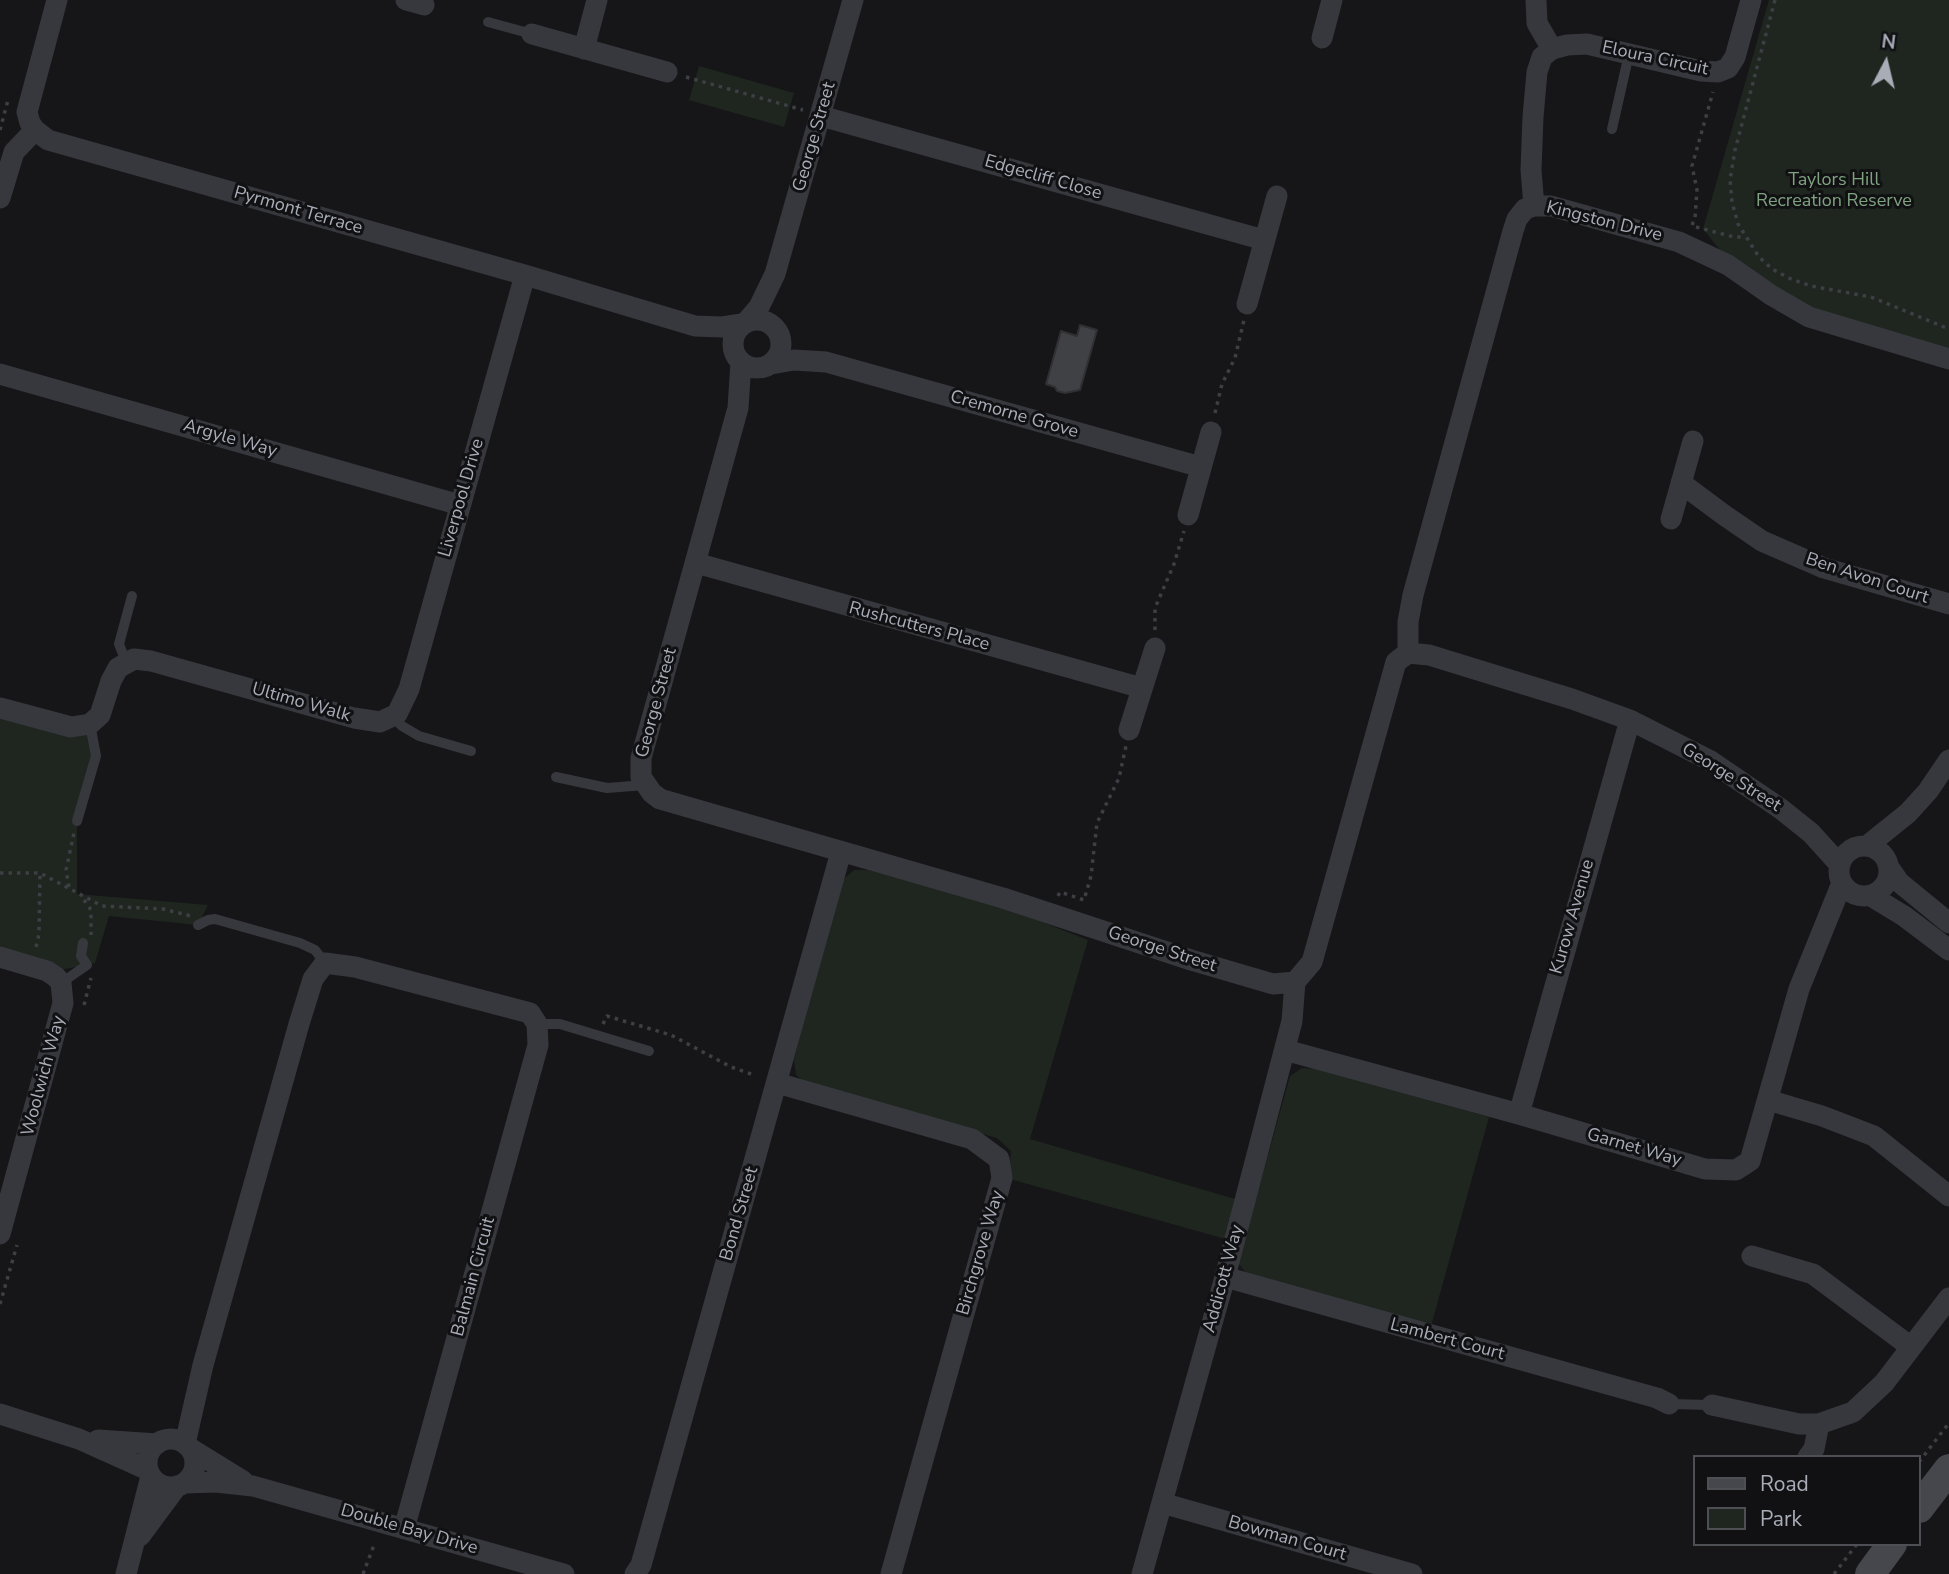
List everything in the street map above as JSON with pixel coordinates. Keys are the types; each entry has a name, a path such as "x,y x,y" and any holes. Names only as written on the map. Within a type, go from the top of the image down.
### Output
{"street":[{"path":"0,198 14,152 35,130 27,112 57,0"},
{"path":"584,49 597,0"},
{"name":"George Street","path":"745,323 759,307 775,274 853,0"},
{"path":"1534,206 1531,170 1537,72 1542,57 1552,48 1537,23 1536,0"},
{"name":"Eloura Circuit","path":"1552,48 1587,44 1702,71 1718,72 1728,68 1735,57 1751,0"},
{"path":"1322,38 1328,1"},
{"path":"532,34 667,72"},
{"name":"Edgecliff Close","path":"821,116 1264,240"},
{"name":"Pyrmont Terrace","path":"35,130 48,140 695,326 722,327 745,323"},
{"path":"1247,304 1277,196"},
{"name":"Kingston Drive","path":"1408,653 1408,622 1413,594 1513,231 1517,219 1525,209 1550,206 1679,242 1728,265 1809,317 1949,359"},
{"name":"George Street","path":"775,274 781,338"},
{"name":"Liverpool Drive","path":"393,717 404,703 409,689 525,275"},
{"path":"755,319 770,323 781,338 780,353 769,365 753,368 738,358 733,338 745,323 755,319"},
{"name":"Pyrmont Terrace","path":"695,326 738,358"},
{"name":"Cremorne Grove","path":"781,338 826,362"},
{"name":"George Street","path":"738,358 738,408 640,758 641,777 645,785 660,799 678,806 1052,914 1273,984 1294,982"},
{"name":"Cremorne Grove","path":"769,365 794,360 826,362 1201,467"},
{"name":"George Street","path":"738,408 769,365"},
{"name":"Argyle Way","path":"0,374 460,505"},
{"path":"1188,515 1211,432"},
{"path":"1671,519 1693,440"},
{"name":"Ben Avon Court","path":"1681,483 1762,541 1824,568 1949,604"},
{"name":"Rushcutters Place","path":"696,564 1142,688"},
{"path":"1129,730 1155,648"},
{"path":"1294,982 1312,962 1396,662 1408,653"},
{"name":"George Street","path":"1408,653 1429,655 1572,699 1630,720 1709,761 1850,861"},
{"name":"Ultimo Walk","path":"126,662 134,659 151,661 361,720 380,722 393,717"},
{"path":"0,708 71,727 90,724 100,715 114,673 126,662"},
{"name":"Kurow Avenue","path":"1519,1114 1630,720"},
{"path":"1949,760 1928,791 1908,813 1850,861 1847,890 1866,896 1904,916 1949,950"},
{"path":"1866,896 1883,888 1889,876 1888,864 1908,813"},
{"name":"Bond Street","path":"635,1574 641,1565 841,852"},
{"path":"1850,861 1882,853 1899,882 1949,923"},
{"name":"Garnet Way","path":"1285,1050 1519,1114 1705,1169 1736,1170 1749,1161 1799,989 1850,861"},
{"name":"Garnet Way","path":"1823,931 1866,896"},
{"path":"0,957 47,971 61,983"},
{"path":"135,1543 194,1471 195,1464 188,1447 204,1365 299,1024 313,979 325,963 355,967 530,1013 537,1024"},
{"name":"Addicott Way","path":"1142,1574 1285,1050 1292,1021 1294,982"},
{"name":"Woolwich Way","path":"0,1234 61,1016 61,983"},
{"name":"Balmain Circuit","path":"404,1529 538,1045 537,1024"},
{"name":"Birchgrove Way","path":"777,1083 972,1139 999,1159 1002,1178 891,1574"},
{"path":"1768,1100 1822,1116 1874,1136 1949,1196"},
{"path":"1752,1256 1813,1274 1911,1347"},
{"name":"Lambert Court","path":"1225,1277 1657,1398 1669,1404"},
{"path":"1712,1405 1799,1424 1819,1424 1853,1412 1884,1383 1949,1297"},
{"path":"126,1574 150,1473 149,1456 181,1413 204,1365"},
{"path":"0,1414 79,1439 150,1473 162,1485 181,1485"},
{"path":"1810,1455 1814,1449 1819,1424"},
{"path":"79,1439 179,1441 188,1447"},
{"name":"Double Bay Drive","path":"188,1447 253,1486"},
{"path":"1921,1505 1949,1469"},
{"name":"Double Bay Drive","path":"181,1485 216,1482 253,1486 565,1574"},
{"name":"Bowman Court","path":"1162,1503 1412,1574"},
{"path":"1870,1574 1891,1546"}],"lane":[{"path":"488,22 532,34"},
{"path":"1612,129 1629,54"},
{"path":"126,662 119,644 132,596"},
{"path":"393,717 419,736 471,751"},
{"path":"77,821 96,756 90,724"},
{"path":"556,776 607,788 645,785"},
{"path":"201,923 215,919 300,943 315,950 325,963"},
{"path":"61,983 86,965 81,956 86,942"},
{"path":"537,1024 560,1024 649,1051"},
{"path":"1669,1404 1712,1405"}],"path":[{"path":"1775,0 1735,149 1730,180 1738,224 1759,257 1772,269 1791,279 1811,286 1871,297 1949,329"},
{"path":"667,72 821,116"},
{"path":"1692,225 1697,190 1692,166 1718,72"},
{"path":"1682,223 1734,237 1745,237"},
{"path":"1211,432 1222,384 1235,358 1247,304"},
{"path":"1155,648 1155,608 1174,564 1188,515"},
{"path":"1052,914 1060,891 1084,900 1091,876 1097,823 1119,778 1129,730"},
{"path":"69,889 66,870 77,821"},
{"path":"0,873 40,873 86,901 91,910 92,930 86,942"},
{"path":"31,966 39,934 40,873"},
{"path":"76,895 102,906 175,911 201,923"},
{"path":"598,1036 607,1016 671,1035 730,1067 754,1074"},
{"path":"1921,1459 1949,1423"},
{"path":"363,1574 374,1545"},
{"path":"1834,1574 1855,1546"}],"green space":[{"name":"Taylors Hill Recreation Reserve","path":"1769,0 1949,0 1949,354 1845,326 1729,261 1703,229"},
{"path":"699,66 794,93 784,127 689,100"},
{"path":"0,708 90,724 96,756 77,821 77,894 208,905 198,925 109,916 95,963 60,970 0,953"},
{"path":"854,870 868,870 999,905 1088,940 1030,1139 1235,1199 1226,1239 1006,1178 1011,1151 997,1138 807,1084 796,1075 794,1060 840,882"},
{"path":"1302,1068 1316,1069 1489,1117 1431,1326 1250,1278 1238,1263 1290,1076"}],"building":[{"path":"1080,325 1097,330 1080,390 1065,393 1057,391 1055,387 1046,384 1061,331 1077,336"}]}
